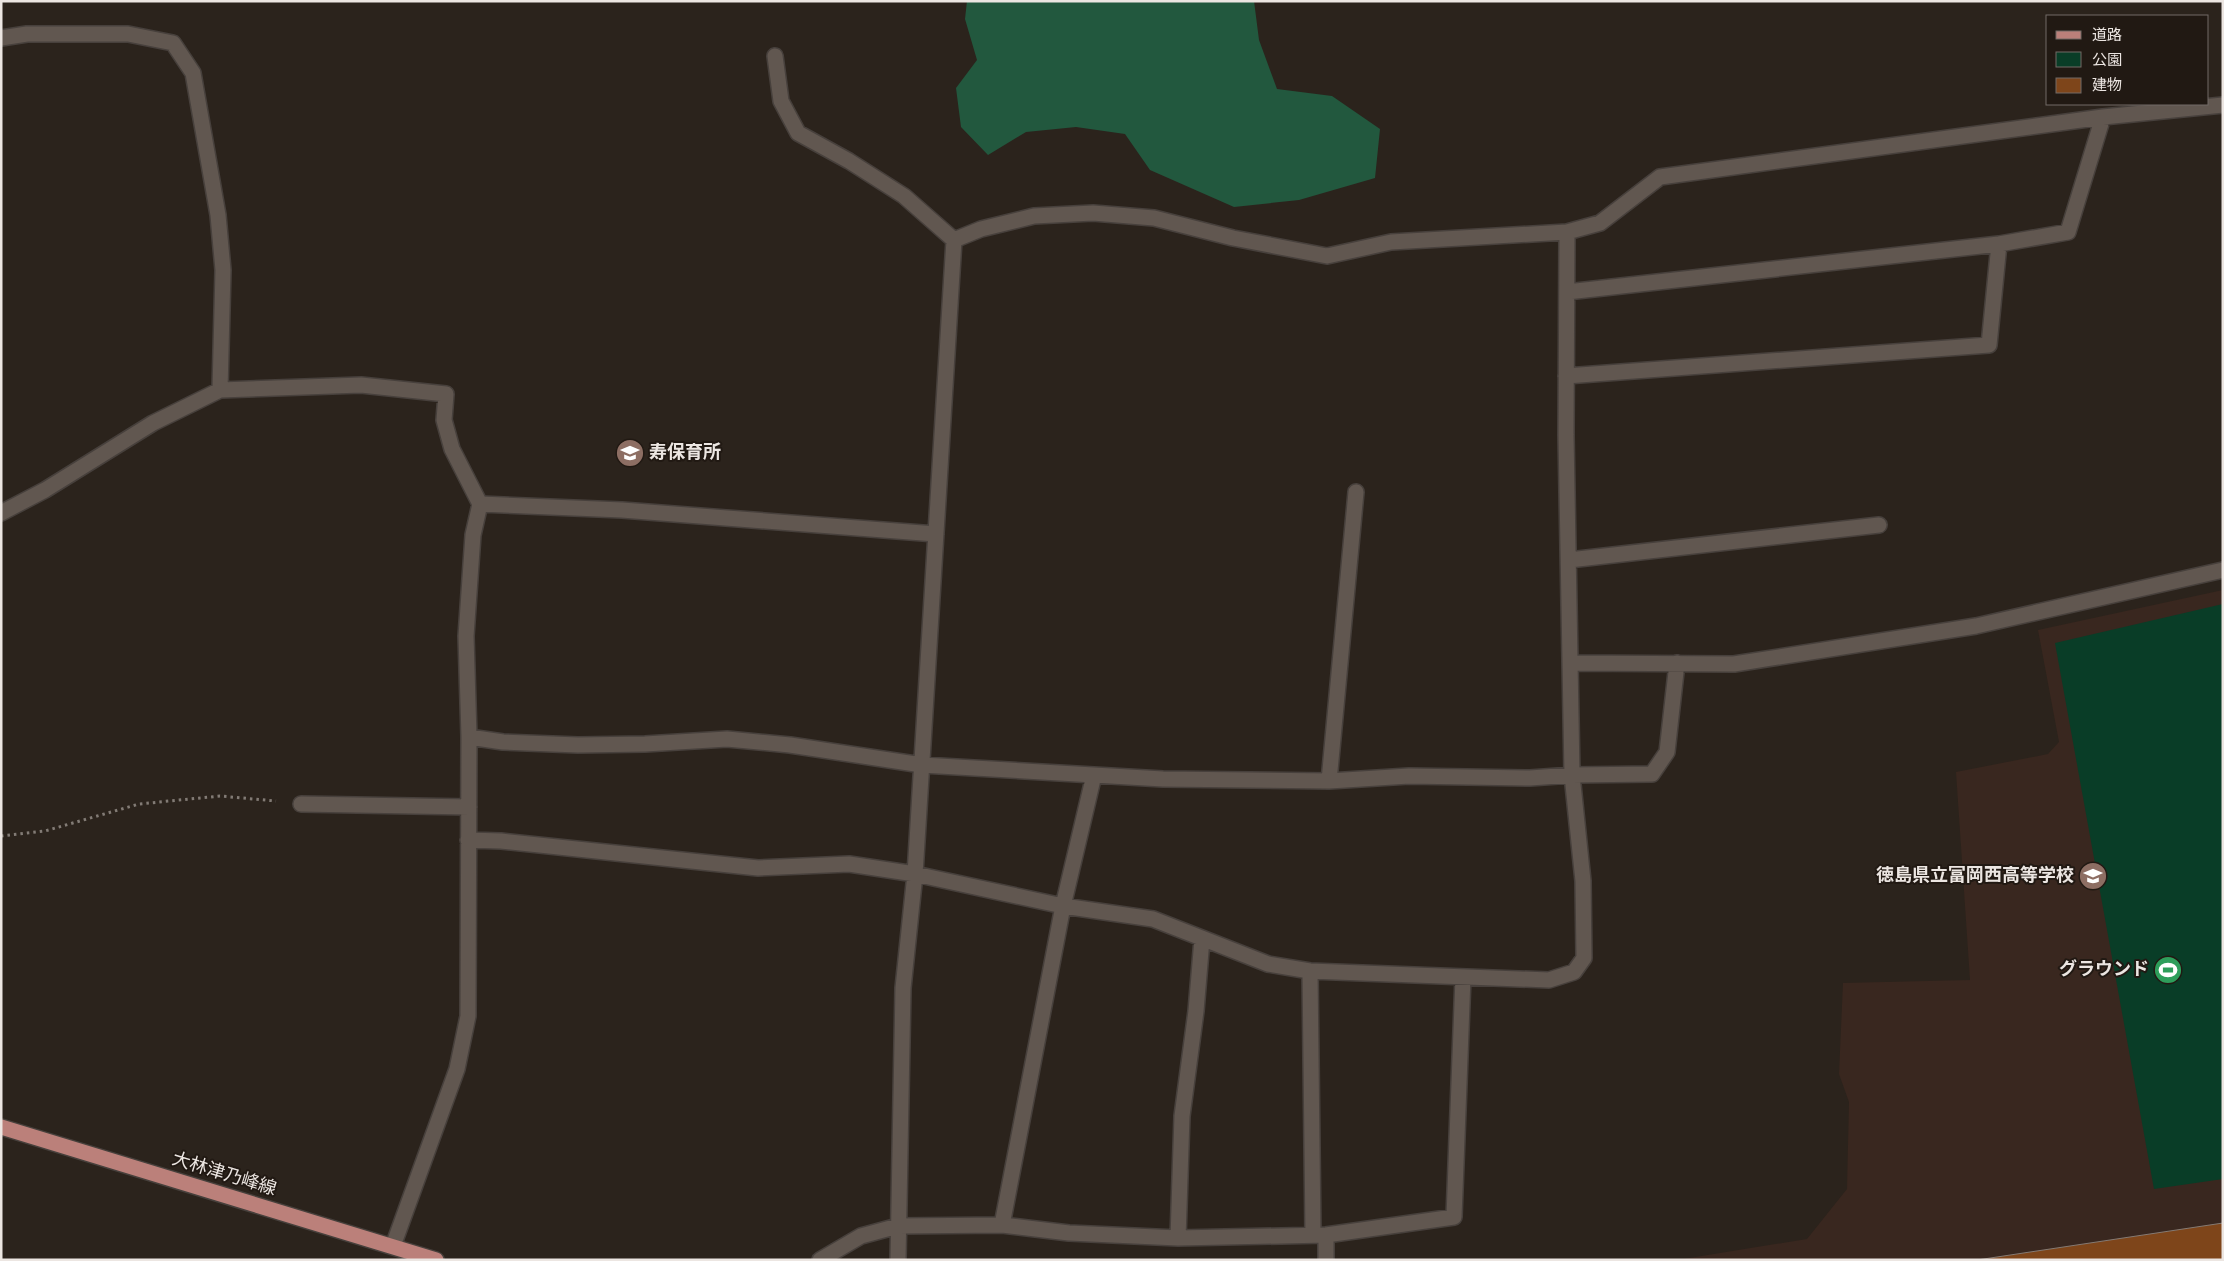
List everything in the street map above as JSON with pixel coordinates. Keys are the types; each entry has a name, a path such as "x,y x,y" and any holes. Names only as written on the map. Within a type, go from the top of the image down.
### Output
{"main road":[{"name":"大林津乃峰線","path":"1,1127 436,1260"}],"street":[{"path":"1,38 27,34 128,34 173,43 193,73 218,215 223,270 220,390"},
{"path":"775,56 781,101 798,134 849,161 904,196 954,240"},
{"path":"954,240 981,229 1034,216 1093,213 1154,218 1233,238 1327,256 1391,242 1567,232 1600,223 1660,178 2103,117 2223,105"},
{"path":"1567,292 1999,244 2068,232 2103,117"},
{"path":"468,840 501,841 758,868 849,864 915,874 1064,906 1154,919 1268,964 1310,971 1549,980 1574,972 1584,958 1583,881 1572,775 1566,376 1567,232"},
{"path":"898,1260 903,988 915,874 954,240"},
{"path":"1566,376 1989,345 1999,244"},
{"path":"1,513 45,490 153,423 220,390 361,385 446,394 444,420 452,449 480,504 472,535 466,636 469,737 468,1016 457,1069 392,1246"},
{"path":"1329,781 1356,492"},
{"path":"480,504 622,510 936,534"},
{"path":"1569,560 1879,525"},
{"path":"1570,663 1734,664 1976,626 2223,570"},
{"path":"469,737 503,742 578,745 644,744 727,739 790,745 922,765 1163,779 1329,781 1409,776 1530,778 1572,775 1652,774 1667,752 1677,663"},
{"path":"1002,1225 1064,906 1094,775"},
{"path":"301,804 469,807"},
{"path":"1178,1238 1182,1116 1196,1011 1202,939"},
{"path":"1310,971 1320,1235 1326,1260"},
{"path":"820,1260 861,1236 898,1226 1002,1225 1069,1233 1178,1238 1320,1235 1454,1218 1463,977"}],"path":[{"path":"1,836 45,831 139,804 220,796 301,804"}],"shaded area":[{"name":"徳島県立富岡西高等学校","path":"2223,590 2223,1260 1677,1260 1807,1239 1847,1189 1849,1102 1839,1074 1843,983 1970,980 1956,772 2048,754 2059,742 2038,630"}],"green space":[{"path":"967,1 1254,1 1259,40 1277,89 1332,96 1380,129 1375,178 1299,200 1234,207 1150,170 1125,134 1076,127 1026,132 988,155 961,127 956,88 977,60 965,19"},
{"name":"グラウンド","path":"2223,604 2223,1179 2154,1189 2055,643"}],"building":[{"path":"2223,1223 2223,1260 1977,1260"}],"place":[{"name":"寿保育所","path":"630,453"},
{"name":"徳島県立富岡西高等学校","path":"2093,876"},
{"name":"グラウンド","path":"2168,970"}]}
